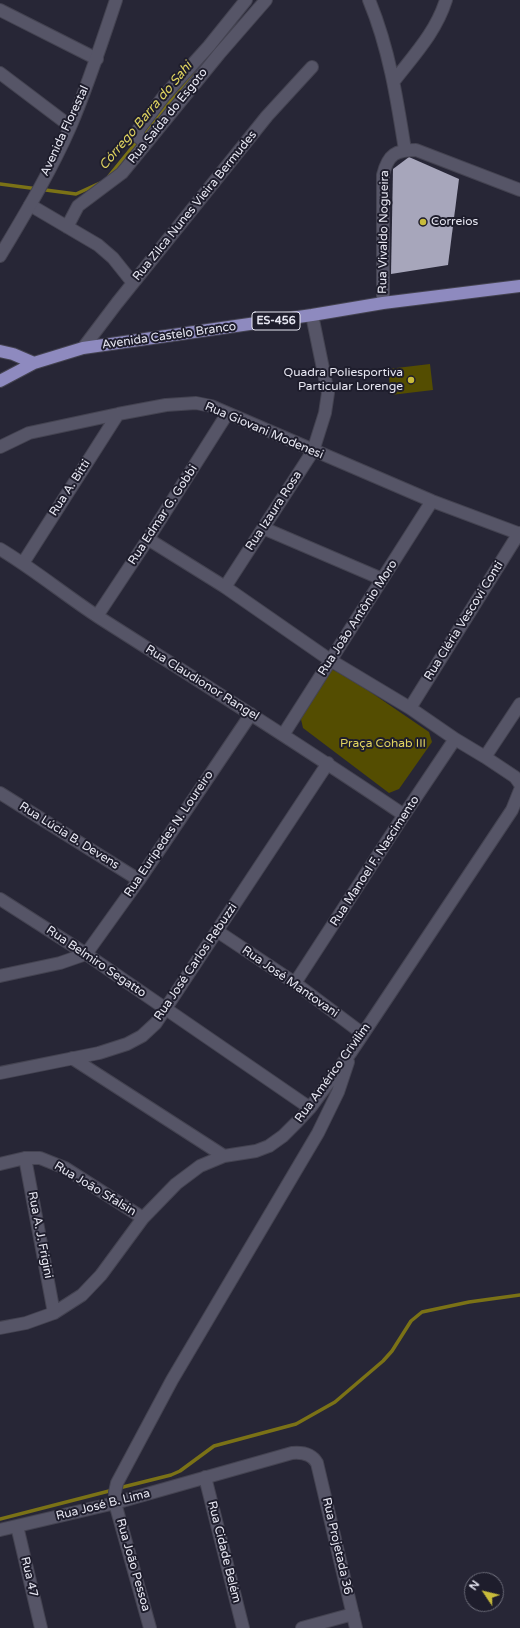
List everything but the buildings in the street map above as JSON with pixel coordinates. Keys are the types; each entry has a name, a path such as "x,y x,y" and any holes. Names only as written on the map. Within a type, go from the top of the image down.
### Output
{"main road":[{"name":"Avenida Castelo Branco","path":"0,381 34,363 83,348 312,315 383,303 493,288 520,286"},
{"path":"0,351 13,354 34,363"}],"street":[{"name":"Avenida Florestal","path":"0,256 30,205 70,126 97,59 116,0"},
{"path":"146,143 138,137 138,130 164,96 209,46 246,0"},
{"name":"Rua Saída do Esgoto","path":"67,227 78,206 122,173 219,54 266,0"},
{"path":"369,0 375,14 394,81 405,150 416,150 520,190"},
{"path":"394,81 429,36 438,20 446,0"},
{"path":"0,10 97,59"},
{"name":"Rua Zilca Nunes Vieira Bermudes","path":"83,348 133,283 267,116 312,67"},
{"path":"0,73 70,126"},
{"name":"Rua Vivaldo Nogueira","path":"383,303 383,175 386,162 393,154 405,150"},
{"path":"30,205 106,252 133,283"},
{"name":"Rua Izaura Rosa","path":"225,587 312,451 325,412 328,393 312,315"},
{"name":"Rua Giovani Modenesi","path":"0,447 29,433 166,405 196,403 211,406 312,451 432,501 519,534"},
{"name":"Rua A. Bitti","path":"23,563 118,414"},
{"name":"Rua Edmar G. Gobbi","path":"97,616 148,540 227,414"},
{"name":"Rua João Antônio Moro","path":"283,734 432,501"},
{"path":"263,528 382,579"},
{"name":"Rua Cléria Vescovi Conti","path":"410,708 519,534"},
{"path":"148,540 225,587 330,660 410,708 485,757 517,780"},
{"name":"Rua Claudionor Rangel","path":"0,549 23,563 97,616 328,763 404,815"},
{"path":"485,757 520,704"},
{"name":"Rua Eurípedes N. Loureiro","path":"86,954 139,880 251,714"},
{"name":"Rua Manoel F. Nascimento","path":"296,983 404,815 456,739"},
{"name":"Rua José Carlos Rebuzzi","path":"0,1073 99,1053 127,1044 142,1036 156,1023 328,763"},
{"name":"Rua Américo Crivilim","path":"0,1328 26,1323 54,1313 82,1295 101,1275 143,1218 176,1184 200,1166 224,1156 256,1151 269,1146 283,1136 310,1108 351,1052 512,810 520,790"},
{"name":"Rua Lúcia B. Devens","path":"0,792 139,880"},
{"name":"Rua Belmiro Segatto","path":"0,900 86,954 310,1108"},
{"name":"Rua José Mantovani","path":"217,931 296,983 363,1034"},
{"path":"0,976 60,963 86,954"},
{"path":"115,1503 117,1484 172,1380 318,1133 338,1092 351,1052"},
{"path":"72,1058 224,1156"},
{"name":"Rua João Sfalsin","path":"0,1164 25,1158 40,1158 65,1168 143,1218"},
{"name":"Rua A. J. Frigini","path":"25,1158 54,1313"},
{"name":"Rua José B. Lima","path":"0,1530 115,1503 292,1453 307,1454 314,1458 317,1463"},
{"name":"Rua Projetada 36","path":"317,1463 356,1628"},
{"name":"Rua Cidade Belém","path":"205,1477 243,1628"},
{"name":"Rua João Pessoa","path":"115,1503 150,1628"},
{"name":"Rua 47","path":"17,1526 41,1628"},
{"path":"302,1628 353,1614"}],"green space":[{"name":"Quadra Poliesportiva Particular Lorenge","path":"430,364 433,390 391,395 388,369"},
{"name":"Praça Cohab III","path":"330,669 344,674 429,732 432,742 399,789 389,793 303,728 300,715"}],"waterway":[{"name":"Córrego Barra do Sahi","path":"109,176 169,102 196,73"},
{"name":"Córrego Barra do Sahi","path":"0,184 76,194 100,183"},
{"path":"119,1488 171,1475 180,1471 214,1446 296,1424 335,1402 383,1361 392,1351 411,1321 422,1312 469,1302 520,1295"},
{"path":"0,1519 113,1490"}],"place":[{"name":"Correios","path":"423,222"},
{"name":"Quadra Poliesportiva Particular Lorenge","path":"411,380"}]}
